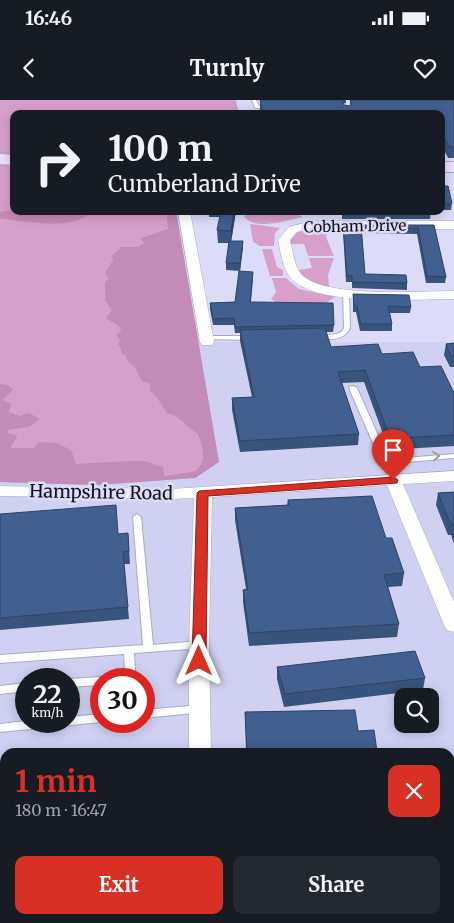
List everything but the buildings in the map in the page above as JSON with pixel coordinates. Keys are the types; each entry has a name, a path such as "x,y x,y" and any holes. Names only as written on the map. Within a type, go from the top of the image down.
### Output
{"street":[{"path":"185,215 207,340"},
{"name":"Cobham Drive","path":"454,225 317,224 301,226 291,230 286,234 284,240 289,262 298,278 315,289 346,292 454,295"},
{"path":"390,474 454,625"},
{"name":"Hampshire Road","path":"0,491 126,495 203,493 390,474 454,476"},
{"path":"200,748 199,645 203,493"}],"lane":[{"path":"254,100 257,107 276,106"},
{"path":"306,337 340,336 345,333 347,328 346,292"},
{"path":"207,340 260,338"},
{"path":"353,388 390,474"},
{"path":"390,474 388,464 393,461 454,456"},
{"path":"137,516 148,649"},
{"path":"0,659 199,645"},
{"path":"129,650 130,668"},
{"path":"0,690 15,688"},
{"path":"155,713 200,709"},
{"path":"0,728 90,719"}],"shaded area":[{"path":"0,100 236,100 238,110 10,110 10,215 177,215 219,462 195,478 95,485 0,482"},
{"path":"10,211 10,215 87,215 70,222 46,224 0,219 0,212"},
{"path":"166,215 177,215 219,462 195,478 95,485 0,482 0,384 8,385 13,390 3,400 11,404 9,412 19,416 29,413 40,419 29,427 8,430 8,433 15,435 17,438 11,446 12,448 34,448 38,442 56,443 71,450 76,464 144,461 163,467 164,476 196,471 202,463 203,454 198,434 180,419 167,413 156,396 150,391 150,384 142,381 134,366 121,353 118,344 120,340 116,335 121,331 120,327 106,318 112,310 105,300 105,282 109,279 105,273 113,260 112,256 121,247 138,247 144,243 141,238 168,229"},
{"path":"245,215 298,215 303,217 264,224 250,221 244,217"},
{"path":"250,224 280,228 275,233 274,246 260,246 253,242"},
{"path":"329,226 326,237 334,256 308,256 304,244 289,244 289,236 296,230"},
{"path":"262,249 272,249 277,267 283,270 283,276 270,276"},
{"path":"309,258 334,258 328,275 329,287 322,287 301,275 299,270 312,268"},
{"path":"272,278 286,278 299,289 335,297 326,303 276,302 271,299 276,292"},
{"path":"199,342 454,342 454,748 0,748 0,482 95,485 195,478 219,462"}],"route":[{"path":"199,661 203,493 393,480"}]}
